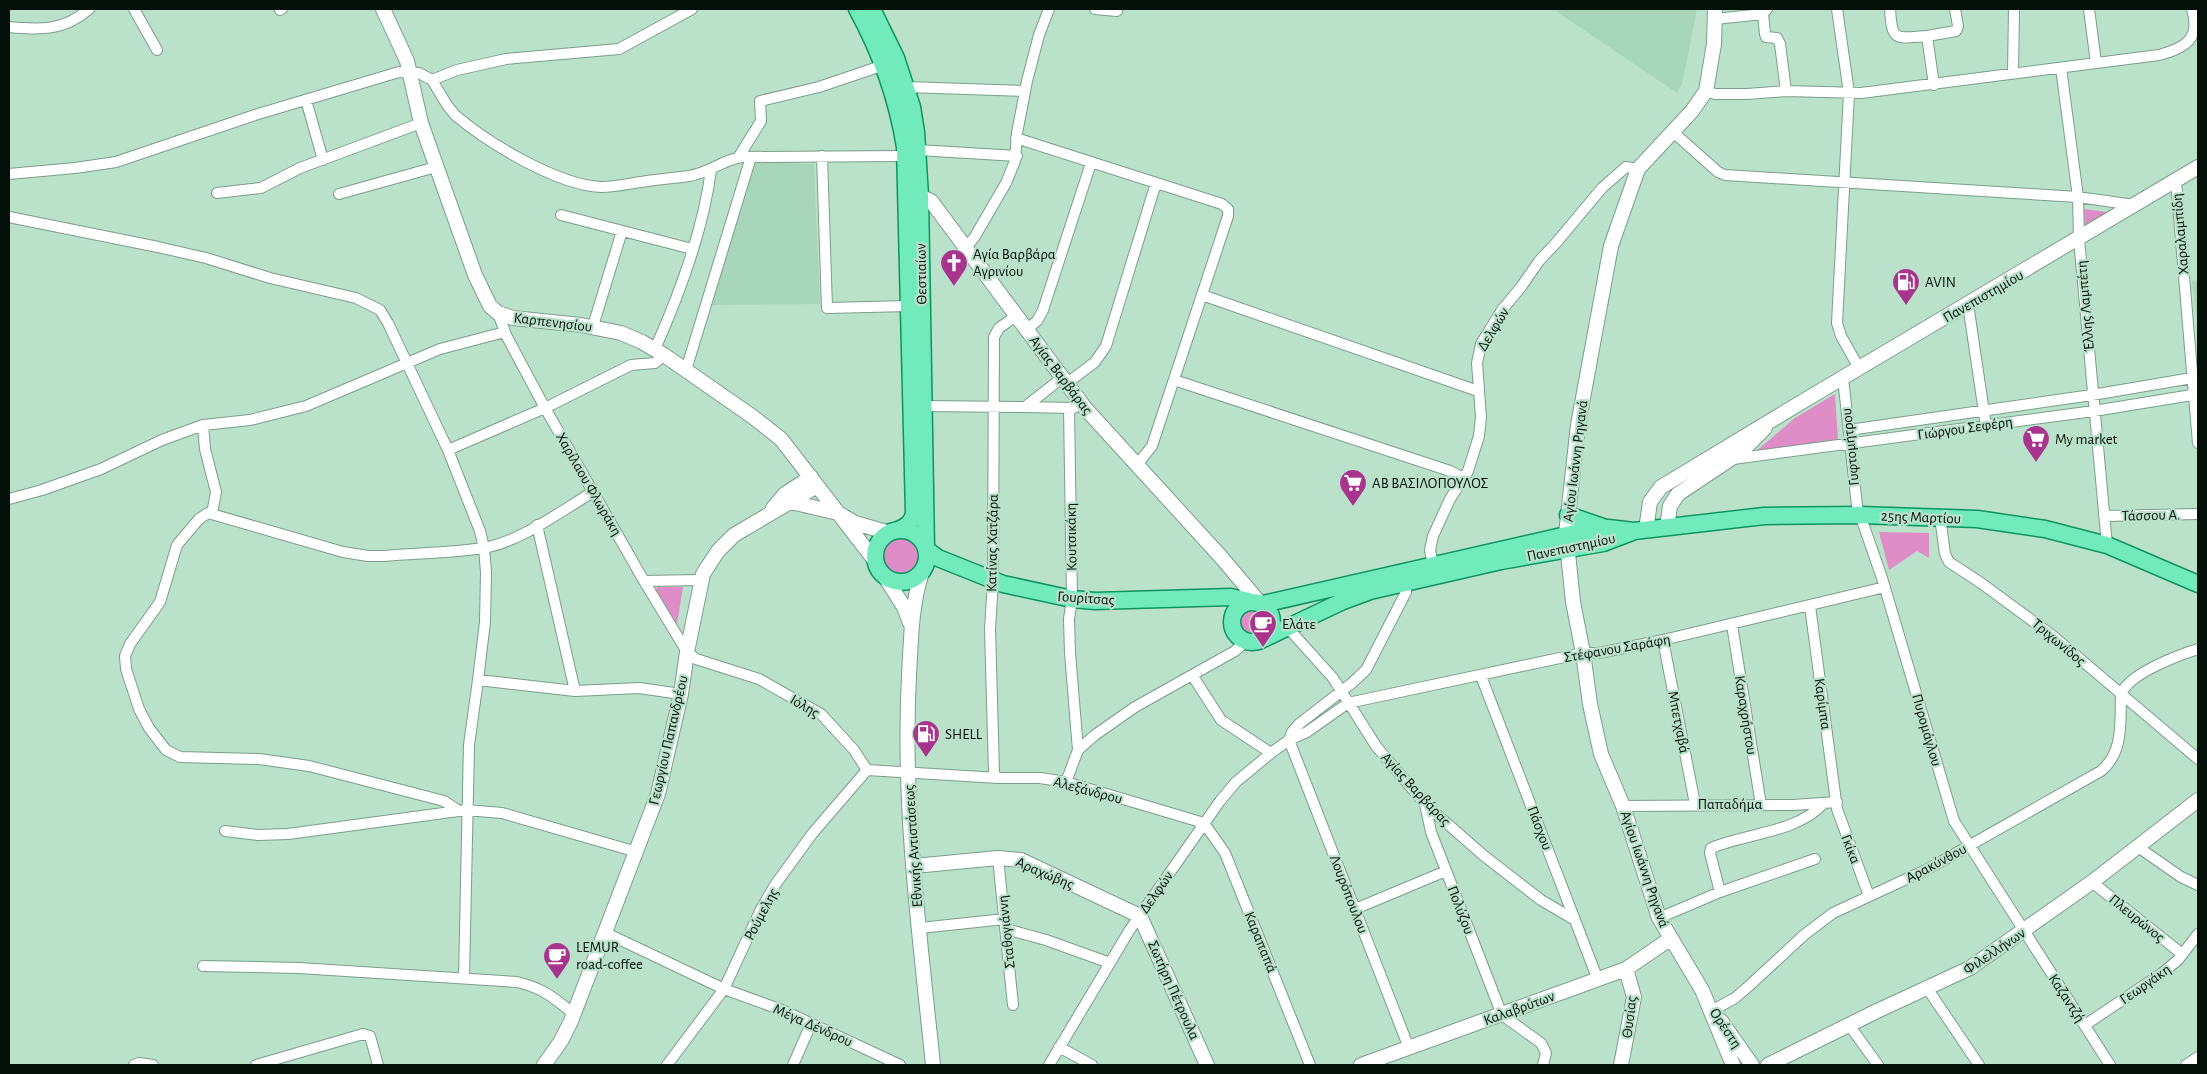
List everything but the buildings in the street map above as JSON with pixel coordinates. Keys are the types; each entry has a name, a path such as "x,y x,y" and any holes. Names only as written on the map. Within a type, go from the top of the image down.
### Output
{"main road":[{"name":"Θεστιαίων","path":"857,9 884,65 912,153"},
{"name":"Θεστιαίων","path":"872,9 896,58 912,107 912,153 923,406 925,559"},
{"name":"Θεστιαίων","path":"894,531 907,526 912,520 914,513 909,306 914,196"},
{"path":"1568,515 1608,528"},
{"name":"25ης Μαρτίου","path":"1640,530 1764,516 1860,515 1940,517 2003,522 2046,529 2107,545 2198,584"},
{"name":"Πανεπιστημίου","path":"1257,603 1283,601 1406,577 1567,541 1608,528 1640,530"},
{"name":"Πανεπιστημίου","path":"1567,541 1603,542 1640,530"},
{"path":"894,531 915,534 925,559 916,578 900,582 885,577 876,562 877,545 882,538 894,531"},
{"name":"Γουρίτσας","path":"925,559 946,562 993,580 1072,600 1231,597 1257,603"},
{"name":"Πανεπιστημίου","path":"1254,640 1288,628 1356,596 1406,577"},
{"path":"1231,597 1232,620 1236,633 1254,640 1271,630 1272,616 1257,603 1237,608 1232,620"},
{"path":"1283,601 1288,628"}],"street":[{"path":"9,27 48,29 75,13 89,9"},
{"path":"134,9 157,50"},
{"name":"Καρπενησίου","path":"383,9 400,43 411,72 421,123 480,288 490,306 498,313 521,320 593,326 621,333 660,352 770,430 781,440 876,562"},
{"path":"432,80 457,70 515,57 619,49 692,9"},
{"path":"966,246 974,238 1006,183 1017,156 1016,138 1025,91 1032,61 1049,9"},
{"path":"1095,9 1117,11 1117,9"},
{"path":"1837,9 1849,93 1838,323 1841,336 1859,368"},
{"path":"1890,9 1891,29 1894,35 1901,38 1955,32 1958,26 1955,9"},
{"path":"2013,72 2014,9"},
{"path":"2089,9 2096,63"},
{"path":"1706,91 1715,94 1786,91 1849,93 1934,85 2013,72 2159,56 2176,50 2189,41 2194,34 2192,9"},
{"path":"1715,14 1765,11 1765,36 1775,37 1780,44 1786,91"},
{"name":"Αγίου Ιωάννη Ρηγανά","path":"1715,14 1712,62 1706,91 1692,111 1638,169 1619,218 1607,262 1578,426 1567,541 1572,595 1598,745 1623,806 1659,918 1702,990 1734,1065"},
{"path":"1927,36 1934,85"},
{"path":"738,158 761,121 760,101 819,87 884,65"},
{"name":"Έλλης Λαμπέτη","path":"2061,68 2078,198 2079,239 2092,395 2107,545"},
{"path":"9,174 116,162 391,74 411,72 423,74 432,80 447,105 460,119 522,160 559,176 595,186 610,186 687,176 711,170 725,161 751,157 912,153 1017,156"},
{"path":"906,87 1025,91"},
{"path":"306,100 323,160"},
{"path":"217,193 261,188 285,175 421,123"},
{"path":"1672,131 1718,172 1725,175 2078,198 2134,205"},
{"path":"1016,138 1222,204 1228,209 1228,216 1152,446 1136,466"},
{"path":"822,156 828,308 909,306"},
{"path":"686,370 751,157"},
{"path":"1026,330 1037,321 1043,310 1091,163"},
{"path":"339,194 436,167"},
{"name":"Δελφών","path":"1434,570 1430,550 1433,536 1450,498 1474,456 1479,436 1481,417 1476,362 1478,351 1500,313 1539,261 1568,230 1602,188 1626,167 1638,169"},
{"name":"Πανεπιστημίου","path":"1640,530 1650,502 1661,487 1739,438 1769,424 1859,368 2198,168"},
{"path":"448,450 545,408 631,365 655,363 692,249 711,170"},
{"name":"Χαραλαμπίδη","path":"2176,181 2196,377 2198,443"},
{"path":"1025,407 1095,362 1106,346 1156,183"},
{"name":"Αγίας Βαρβάρας","path":"914,196 931,201 1085,408 1221,557 1257,603"},
{"path":"561,215 692,249"},
{"path":"9,217 186,254 270,278 356,298 380,310 388,323 448,450 480,530 484,548 486,622 469,745 463,811 464,978"},
{"path":"593,326 622,231"},
{"path":"1202,295 1478,391"},
{"path":"1968,304 1986,426"},
{"name":"Χαρίλαου Φλωράκη","path":"498,313 505,332 545,408 644,582 687,652"},
{"name":"Κατίνας Χατζάρα","path":"999,778 995,776 994,772 990,629 993,580 994,337 999,328 1016,316"},
{"path":"9,499 42,490 101,469 162,440 203,425 250,420 306,406 440,349 505,332"},
{"name":"Γιώργου Σεφέρη","path":"1849,430 2092,395 2196,377"},
{"name":"Γυφτομήτρου","path":"1843,378 1855,493 1860,515"},
{"path":"1174,380 1450,472 1463,478"},
{"name":"Γιώργου Σεφέρη","path":"1732,459 2094,411 2196,394"},
{"path":"923,406 1085,408"},
{"name":"Κουτσικάκη","path":"1066,782 1078,750 1069,619 1072,600 1069,408"},
{"name":"Πανεπιστημίου","path":"1667,527 1670,506 1678,494 1732,459 1752,443 1769,424"},
{"path":"203,425 205,449 216,492 212,514"},
{"path":"768,514 792,502 814,481"},
{"path":"768,514 785,494 814,481"},
{"path":"463,811 444,801 330,770 259,759 180,757 172,755 160,744 139,709 126,669 125,656 130,644 160,602 177,545 199,519 208,514 343,552 368,556 484,548 507,541 593,492"},
{"path":"792,502 838,512"},
{"name":"Καρπενησίου","path":"838,512 855,522 894,531"},
{"name":"Γεωργίου Παπανδρέου","path":"544,1065 561,1041 574,1014 658,794 681,694 700,580 722,546 768,514"},
{"name":"Τάσσου Α.","path":"2104,516 2198,514"},
{"name":"Πυρομάγλου","path":"1860,515 1884,587 1951,812 1968,846 2024,931"},
{"name":"Τριχωνίδος","path":"1940,517 1944,554 1949,562 2027,616 2198,759"},
{"path":"537,525 575,691"},
{"name":"Αγίας Βαρβάρας","path":"1221,557 1228,572 1231,597"},
{"name":"Εθνικής Αντιστάσεως","path":"925,559 916,590 907,711 908,772 914,866 933,1065"},
{"name":"Εθνικής Αντιστάσεως","path":"885,577 900,600 912,626"},
{"name":"Δελφών","path":"1289,740 1292,732 1299,724 1359,678 1366,670 1402,601 1406,577"},
{"path":"644,582 700,580"},
{"name":"Στέφανου Σαράφη","path":"1348,703 1583,654 1599,653 1663,640 1732,625 1884,587"},
{"name":"Καρίμπα","path":"1810,606 1836,802"},
{"name":"Καραχρήστου","path":"1732,625 1761,805"},
{"name":"Αγίας Βαρβάρας","path":"1288,628 1333,678 1384,757 1425,804 1490,861 1541,900 1575,920"},
{"path":"1078,750 1095,735 1129,712 1254,640"},
{"name":"Μπετχαβά","path":"1663,640 1695,804"},
{"path":"2121,695 2128,685 2152,669 2169,659 2198,649"},
{"name":"Ιόλης","path":"687,652 696,659 759,679 822,714 854,750 867,770"},
{"path":"1192,675 1221,720 1271,754"},
{"name":"Πάσχου","path":"1481,676 1598,980"},
{"path":"1359,678 1355,683 1358,695 1364,698 1370,697"},
{"path":"478,680 575,691 639,688 681,694"},
{"name":"Αρακύνθου","path":"1713,1010 1735,998 1804,935 1844,906 1928,869 2104,768 2113,756 2119,740 2121,695"},
{"name":"Δελφών","path":"1049,1065 1140,916 1204,823 1236,782 1289,740 1307,732 1348,703"},
{"name":"Λουρόπουλου","path":"1289,740 1409,1048"},
{"path":"867,770 908,772"},
{"name":"Ρούμελης","path":"667,1065 724,989 761,909 775,885 812,834 867,770"},
{"name":"Αλεξάνδρου","path":"908,772 999,778 1040,778 1066,782 1204,823"},
{"name":"Φιλελλήνων","path":"1768,1065 1962,973 2092,882 2198,800"},
{"name":"Παπαδήμα","path":"1623,806 1761,805 1836,802"},
{"name":"Γκίκα","path":"1836,802 1842,824 1869,896"},
{"path":"1720,892 1710,853 1711,848 1792,823 1812,814 1824,803"},
{"name":"Πολύζου","path":"1425,804 1431,832 1502,1014"},
{"path":"225,831 258,835 288,834 463,811 502,813 637,852"},
{"name":"Καραπαπά","path":"1204,823 1225,854 1310,1065"},
{"path":"2138,847 2181,877 2198,885"},
{"name":"Αραχώβης","path":"914,866 998,858 1021,860 1140,916"},
{"name":"Σταθογιάννη","path":"998,858 1013,1005"},
{"path":"1659,918 1720,892 1815,859"},
{"path":"1355,909 1446,870"},
{"name":"Πλευρώνος","path":"2092,882 2182,954"},
{"name":"Σωτήρη Πέτρουλα","path":"1140,916 1207,1065"},
{"path":"920,928 1005,924 1110,963"},
{"name":"Καζαντζή","path":"2024,931 2110,1065"},
{"name":"Μέγα Δένδρου","path":"606,933 724,989 782,1010 900,1065"},
{"name":"Γεωργάκη","path":"2085,1025 2161,974 2182,954 2198,934"},
{"name":"Καλαβρύτων","path":"1361,1065 1380,1063 1409,1048 1626,969 1670,938"},
{"path":"203,966 299,968 517,982 536,987 548,993 574,1014"},
{"name":"Θυσίας","path":"1621,1065 1634,997 1626,969"},
{"path":"1927,988 1979,1065"},
{"name":"Ορέστη","path":"1702,990 1713,1010 1752,1065"},
{"path":"1502,1014 1541,1043 1546,1053 1543,1065"},
{"path":"793,1065 811,1024"},
{"path":"1849,1025 1878,1065"},
{"path":"256,1065 363,1034 370,1036 378,1065"},
{"path":"1060,1047 1092,1065"},
{"path":"2186,1065 2198,1057"},
{"path":"134,1065 139,1063 153,1065"}],"shaded area":[{"path":"1553,9 1697,9 1682,84 1677,93"},
{"path":"752,162 814,164 820,304 709,305"},
{"path":"2084,209 2107,212 2085,226"},
{"path":"2198,280 2198,329 2192,281"},
{"path":"1835,394 1838,440 1754,453 1795,418"},
{"path":"1879,532 1929,533 1929,558 1917,551 1889,570"},
{"path":"901,535 913,539 919,545 923,557 919,569 913,575 901,579 889,575 883,569 879,557 883,545 889,539"},
{"path":"657,587 683,587 677,624 656,590"},
{"path":"1252,609 1261,613 1265,622 1261,631 1252,635 1243,631 1239,622 1243,613"}],"place":[{"name":"Αγία Βαρβάρα Αγρινίου","path":"954,287"},
{"name":"AVIN","path":"1906,306"},
{"name":"My market","path":"2036,463"},
{"name":"ΑΒ ΒΑΣΙΛΟΠΟΥΛΟΣ","path":"1353,507"},
{"name":"Ελάτε","path":"1263,648"},
{"name":"SHELL","path":"926,758"},
{"name":"LEMUR road-coffee","path":"557,980"}]}
